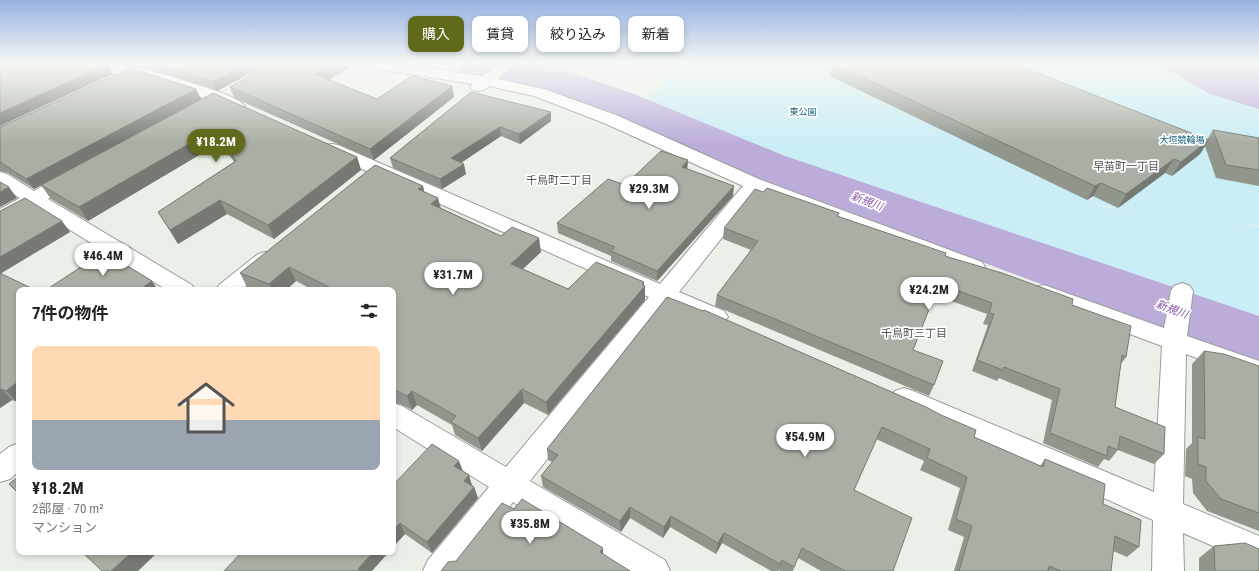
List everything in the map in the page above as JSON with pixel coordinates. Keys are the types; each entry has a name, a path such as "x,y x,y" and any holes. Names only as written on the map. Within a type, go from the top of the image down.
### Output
{"street":[{"path":"193,91 218,99 251,113"},
{"path":"198,110 232,91"},
{"path":"467,96 474,91"},
{"path":"532,91 610,119 754,184 996,275"},
{"path":"316,142 383,164 663,294 736,326"},
{"path":"359,183 383,164"},
{"path":"0,217 89,169"},
{"path":"0,178 179,287"},
{"path":"439,571 509,483 754,184"},
{"path":"231,287 281,246"},
{"path":"1025,286 1175,336 1212,353 1259,371"},
{"path":"1168,571 1168,512 1175,336 1182,291"},
{"path":"882,389 1259,551"},
{"path":"396,416 654,571"},
{"path":"0,470 16,457"}],"green space":[{"path":"657,91 868,91 1108,208 1132,211 1108,207 871,91 1259,91 1259,226 1227,223 1259,227 1259,324 1038,250 644,105"}],"shaded area":[{"path":"1204,91 1259,91 1259,109 1210,94"}],"building":[{"path":"0,91 49,91 0,113"},
{"path":"80,91 193,91 26,179 0,162 0,127"},
{"path":"238,91 356,91 377,99 390,91 446,91 370,149"},
{"path":"891,91 1083,91 1209,140 1181,162 1174,159 1126,194 1101,183 1095,186"},
{"path":"471,92 551,112 519,134 500,127 451,158 464,164 440,179 390,158"},
{"path":"213,93 357,157 268,225 220,200 170,230 158,212 236,161 215,129 79,207 41,185"},
{"path":"1213,130 1259,138 1259,170 1226,165"},
{"path":"661,151 688,160 682,167 734,186 657,271 611,251 615,247 557,223 608,179 625,185"},
{"path":"375,165 423,186 418,189 438,198 431,204 501,236 512,227 539,238 511,264 568,289 596,262 644,282 642,284 645,286 546,402 522,389 478,438 451,422 456,416 412,391 407,396 396,391 396,287 329,287 289,267 269,284 240,273"},
{"path":"0,182 9,187 0,192"},
{"path":"767,188 839,213 837,216 946,253 945,256 1002,273 1073,299 1072,305 1131,326 1126,357 1122,355 1115,407 1165,427 1164,454 1120,436 1118,450 1108,446 1107,456 1050,433 1060,389 1004,367 1003,370 977,360 994,314 989,313 992,303 939,284 913,350 943,361 934,385 717,295 758,241 724,228 755,189 763,192"},
{"path":"25,198 62,221 0,257 0,211"},
{"path":"102,253 116,259 152,281 143,287 51,287"},
{"path":"0,273 29,287 16,287 16,383 6,391 0,389"},
{"path":"667,297 703,311 704,310 926,407 976,430 974,437 1043,467 1045,459 1105,484 1103,504 1141,520 1139,547 1115,536 1111,571 1061,571 1049,566 1048,571 959,571 972,526 956,519 967,477 927,458 930,449 882,427 854,490 912,518 893,571 845,571 802,548 794,567 782,560 780,564 724,533 718,543 671,516 664,527 630,507 620,521 541,476 558,455 547,449"},
{"path":"1204,351 1224,354 1259,366 1259,513 1221,499 1206,481 1206,467 1198,464 1198,437 1205,439"},
{"path":"432,444 459,461 454,466 469,475 464,481 474,487 427,542 400,523 396,527 396,482"},
{"path":"16,478 16,491 9,484"},
{"path":"522,499 603,548 600,552 630,571 441,571 448,562 456,561 502,503 514,509"},
{"path":"1245,543 1259,549 1259,571 1215,571 1214,546"},
{"path":"85,555 129,555 111,571 102,571"},
{"path":"239,555 370,555 358,569 362,571 224,571"}],"waterway":[{"name":"新規川","path":"584,91 619,103 768,166 1259,340"}],"district":[{"name":"早苗町一丁目","path":"1126,166"},
{"name":"千鳥町二丁目","path":"559,180"},
{"name":"千鳥町三丁目","path":"914,333"}],"park label":[{"name":"東公園","path":"803,112"},
{"name":"大垣競輪場","path":"1182,140"}]}
